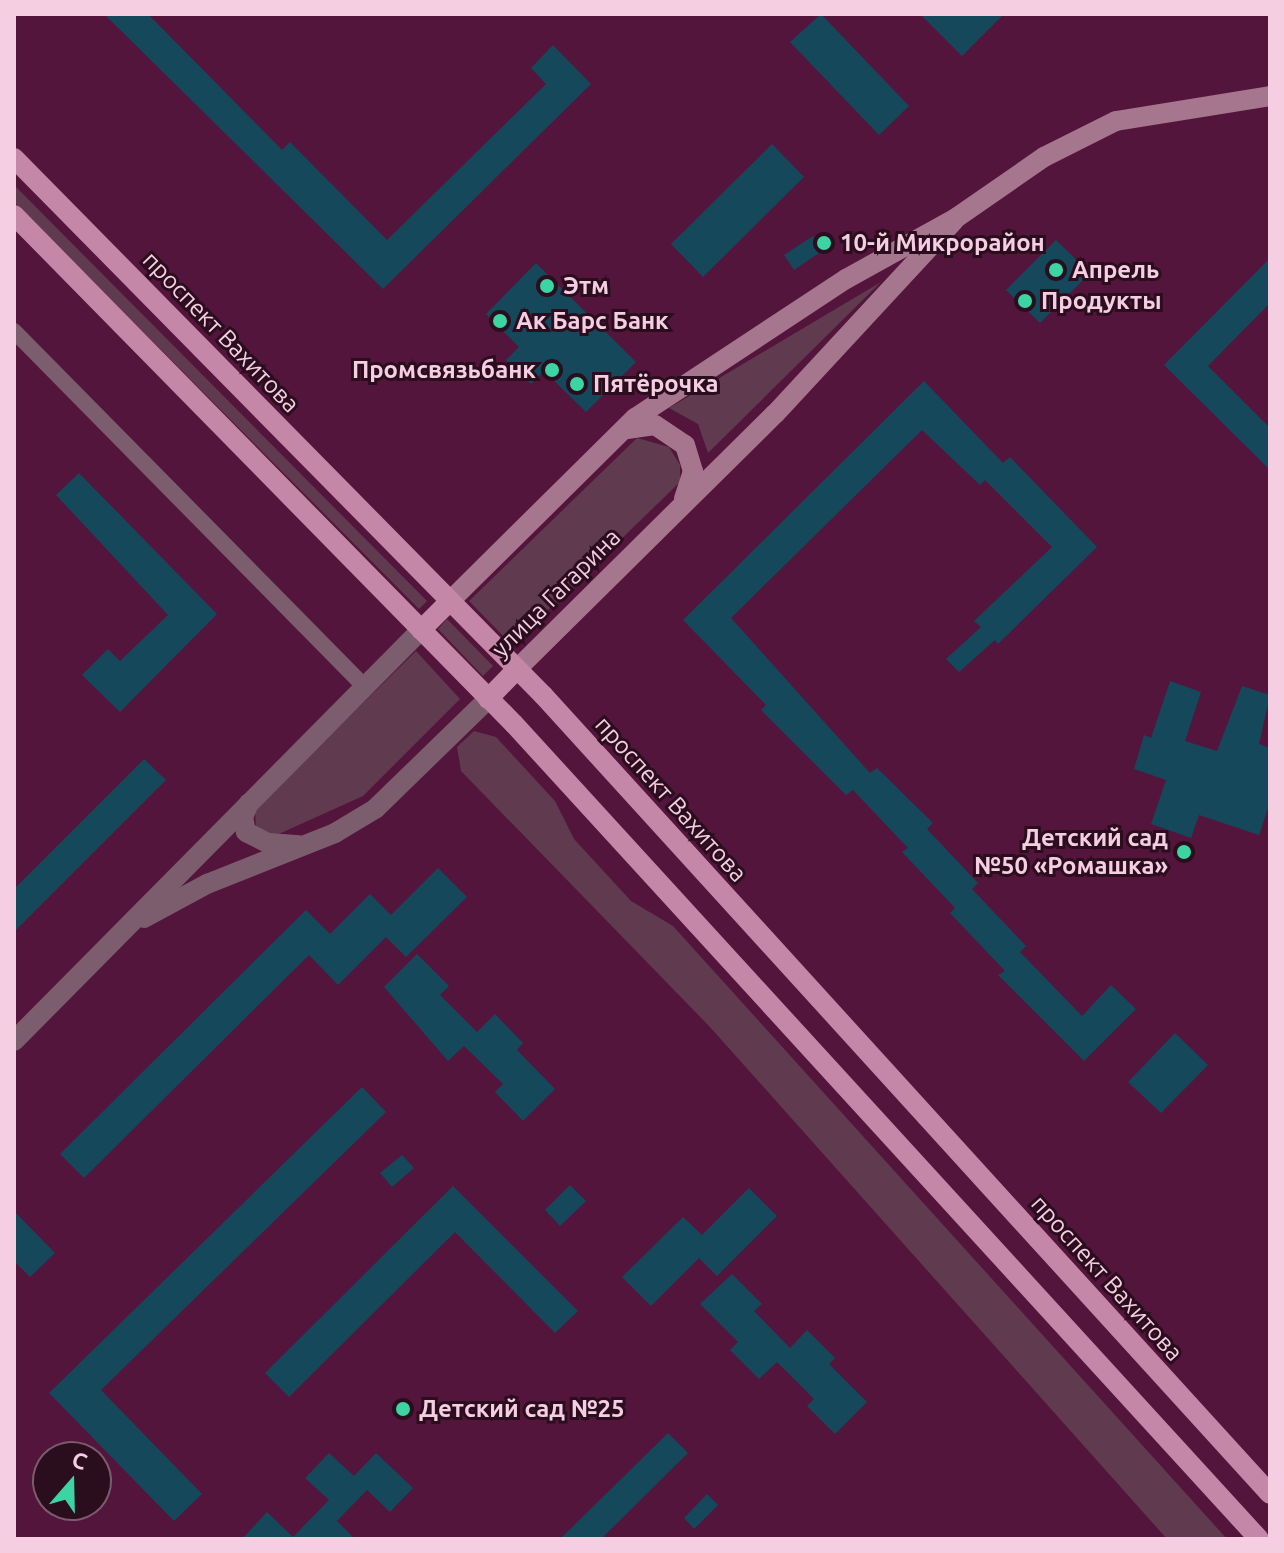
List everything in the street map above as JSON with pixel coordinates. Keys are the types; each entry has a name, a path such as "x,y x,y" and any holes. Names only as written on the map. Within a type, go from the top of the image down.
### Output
{"main road":[{"name":"улица Гагарина","path":"421,630 635,418 846,279 956,218 1044,157 1116,121 1270,96"},
{"name":"проспект Вахитова","path":"14,158 516,670 1270,1494"},
{"path":"14,215 488,699 967,1215 1259,1539"},
{"name":"улица Гагарина","path":"488,699 930,253 956,218"},
{"path":"610,441 646,424 679,438 693,471 679,509"}],"street":[{"path":"14,331 365,687"},
{"name":"улица Гагарина","path":"14,1041 133,924 253,795 421,630"},
{"name":"улица Гагарина","path":"133,924 207,884 308,845 382,803 488,699"},
{"path":"253,795 243,817 246,832 268,843 308,845"}],"shaded area":[{"path":"14,185 427,601 419,609 14,202"},
{"path":"881,282 708,453 698,424 669,408"},
{"path":"637,438 669,447 680,465 680,482 512,645 469,601"},
{"path":"447,619 493,666 483,676 438,629"},
{"path":"416,651 460,699 363,796 272,837 256,830 255,809"},
{"path":"474,731 496,737 555,801 574,839 631,901 673,926 1227,1539 1167,1539 709,1026 461,771 457,747"}],"building":[{"path":"104,14 148,14 282,150 290,142 387,240 546,84 531,68 553,45 591,84 383,289"},
{"path":"821,14 909,106 879,135 790,42"},
{"path":"920,14 1004,14 962,56"},
{"path":"772,144 804,177 703,277 671,244"},
{"path":"813,236 822,251 794,270 784,255"},
{"path":"1056,240 1090,273 1040,323 1006,290"},
{"path":"1270,258 1270,303 1208,366 1270,428 1270,470 1164,365"},
{"path":"536,263 636,362 586,412 544,371 531,384 506,360 519,347 486,314"},
{"path":"924,381 1003,463 1010,457 1097,547 998,644 995,640 959,672 946,659 981,627 974,621 1052,547 985,480 980,485 922,430 731,618 870,773 877,768 933,823 927,829 978,883 972,889 1026,946 1020,952 1082,1016 1111,985 1136,1009 1084,1061 998,975 1005,971 950,913 955,908 902,852 908,848 853,790 846,795 761,710 766,705 683,620"},
{"path":"79,473 217,614 120,712 82,675 108,649 120,661 168,615 56,495"},
{"path":"1170,681 1201,692 1185,741 1217,751 1242,686 1270,695 1259,744 1270,748 1270,802 1259,835 1199,815 1191,838 1151,824 1166,780 1134,769 1144,735 1151,738"},
{"path":"144,759 166,780 14,932 14,889"},
{"path":"438,868 467,897 406,957 386,937 338,985 309,955 84,1178 60,1154 306,910 330,934 370,894 391,915"},
{"path":"417,954 449,986 440,995 477,1032 495,1014 523,1043 517,1050 555,1089 523,1121 495,1092 503,1084 464,1046 448,1061 384,987"},
{"path":"1175,1033 1208,1065 1161,1113 1128,1082"},
{"path":"362,1087 386,1112 101,1390 202,1494 174,1521 112,1458 112,1441 96,1441 49,1393"},
{"path":"402,1155 414,1168 392,1187 380,1173"},
{"path":"570,1185 586,1201 560,1226 545,1210"},
{"path":"453,1186 578,1311 555,1333 455,1232 289,1397 265,1373"},
{"path":"749,1188 777,1216 717,1276 699,1258 651,1306 622,1277 683,1217 702,1235"},
{"path":"14,1211 55,1253 30,1277 14,1261"},
{"path":"732,1274 762,1304 754,1311 790,1348 807,1330 835,1358 829,1364 867,1402 835,1434 807,1406 814,1399 777,1362 759,1379 730,1350 738,1342 700,1304"},
{"path":"668,1433 688,1453 601,1539 560,1539"},
{"path":"329,1453 354,1476 376,1453 413,1488 390,1512 367,1490 337,1521 355,1539 242,1539 267,1512 293,1537 329,1500 305,1478"},
{"path":"707,1494 718,1505 694,1529 684,1518"}],"place":[{"name":"10-й Микрорайон","path":"824,243"},
{"name":"Апрель","path":"1056,270"},
{"name":"Этм","path":"547,286"},
{"name":"Продукты","path":"1025,301"},
{"name":"Ак Барс Банк","path":"500,321"},
{"name":"Промсвязьбанк","path":"552,370"},
{"name":"Пятёрочка","path":"577,384"},
{"name":"Детский сад №50 «Ромашка»","path":"1184,852"},
{"name":"Детский сад №25","path":"403,1409"}]}
